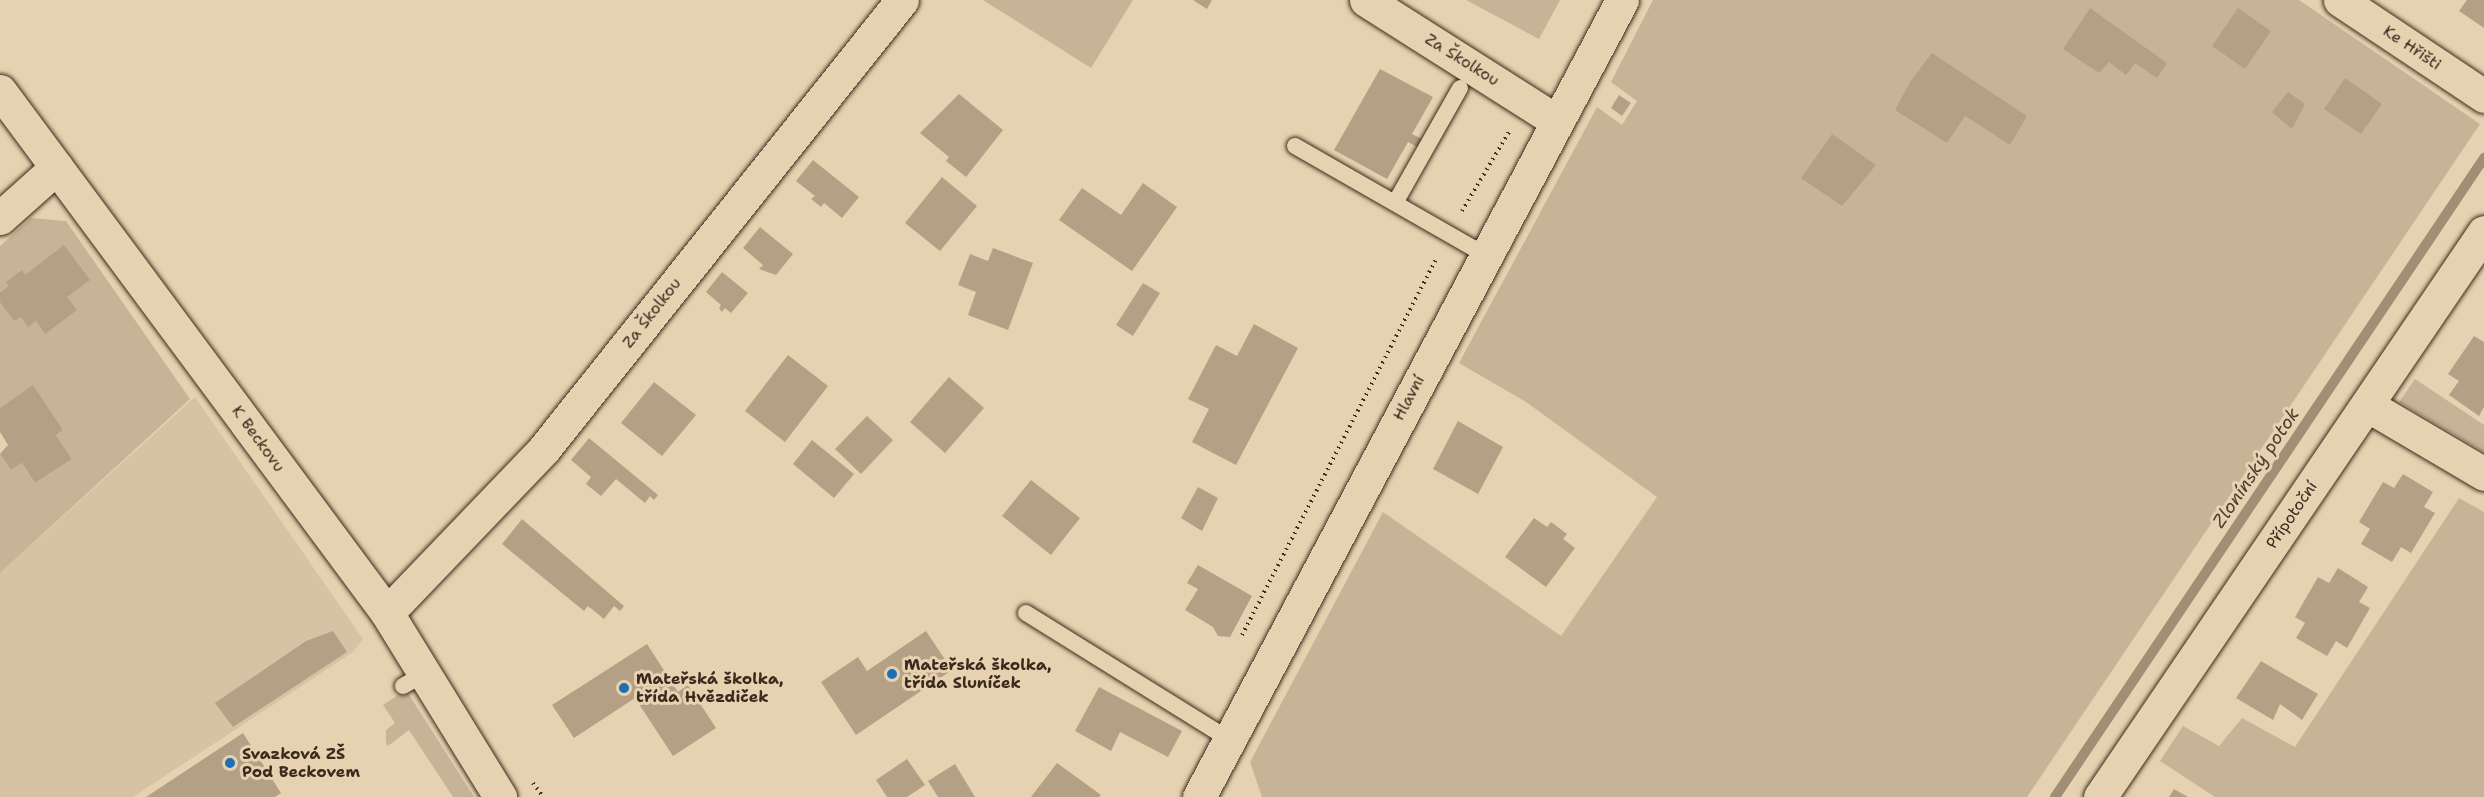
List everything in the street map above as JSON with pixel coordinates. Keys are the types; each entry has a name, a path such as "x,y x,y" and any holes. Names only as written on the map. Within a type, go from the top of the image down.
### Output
{"street":[{"name":"Za Školkou","path":"387,612 544,448 902,0"},
{"name":"Za Školkou","path":"1366,0 1557,121"},
{"name":"Hlavní","path":"1199,797 1622,0"},
{"name":"Ke Hřišti","path":"2340,0 2484,96"},
{"name":"K Beckovu","path":"0,91 387,612 412,681 500,797"},
{"path":"0,218 57,167"},
{"name":"Přípotoční","path":"2100,797 2484,232"},
{"path":"2367,405 2484,474"}],"lane":[{"path":"1395,203 1460,87"},
{"path":"1295,146 1485,255"},
{"path":"1026,613 1230,740"}],"path":[{"path":"1236,646 1449,234 1526,101"}],"shaded area":[{"path":"983,0 1133,0 1091,68"},
{"path":"1466,0 1560,0 1539,39"},
{"path":"1653,0 2299,0 2480,124 2027,797 1262,797 1250,762 1383,512 1561,636 1657,497 1526,402 1459,363 1597,107 1622,125 1637,101 1611,82"},
{"path":"31,218 66,221 190,399 0,573 0,454 11,470 22,463 35,483 72,459 56,435 63,430 33,386 0,408 0,246"},
{"path":"2415,379 2484,425 2484,452 2399,402"},
{"path":"195,397 363,639 353,652 133,797 0,797 0,573"},
{"path":"2459,498 2484,512 2484,797 2215,797 2160,761 2183,726 2219,746 2242,718 2295,747"},
{"path":"406,690 474,797 453,797 409,730 388,746 386,743 386,730 395,723 383,705"}],"building":[{"path":"1193,0 1212,0 1207,9"},
{"path":"2467,0 2484,0 2484,28 2459,11"},
{"path":"2090,8 2167,63 2157,78 2135,63 2126,75 2109,62 2099,73 2063,49"},
{"path":"2238,8 2271,31 2245,69 2212,46"},
{"path":"1932,53 2027,116 2010,145 1965,116 1947,143 1895,110 1910,82"},
{"path":"1380,69 1433,97 1412,134 1422,139 1417,147 1408,142 1387,179 1334,150"},
{"path":"2345,78 2382,104 2361,134 2324,109"},
{"path":"2288,92 2305,104 2292,129 2272,112"},
{"path":"959,94 1003,130 966,177 946,161 949,157 920,133"},
{"path":"1619,95 1631,103 1622,116 1611,108"},
{"path":"1832,134 1876,165 1842,206 1801,178"},
{"path":"813,160 859,197 842,218 824,203 821,207 811,199 815,196 796,181"},
{"path":"942,177 977,206 940,251 905,223"},
{"path":"1143,183 1177,207 1132,271 1059,220 1082,188 1121,215"},
{"path":"760,227 793,254 776,275 759,269 763,265 743,248"},
{"path":"64,245 90,280 67,297 77,310 45,334 36,321 28,327 21,317 14,321 0,302 0,293 9,286 6,282 22,270 25,275"},
{"path":"993,248 1033,263 1008,330 968,315 976,292 958,285 970,254 988,261"},
{"path":"722,272 748,293 731,313 725,308 722,312 719,308 721,305 706,292"},
{"path":"1143,283 1160,293 1133,336 1116,325"},
{"path":"1254,324 1298,348 1236,465 1192,442 1209,409 1188,399 1216,345 1237,356"},
{"path":"2474,336 2484,342 2484,407 2479,416 2449,395 2459,381 2448,374"},
{"path":"788,355 828,386 785,442 745,411"},
{"path":"949,377 984,408 945,453 910,422"},
{"path":"654,382 696,415 662,456 621,423"},
{"path":"33,385 63,430 56,435 72,459 35,483 22,463 11,470 0,454 8,445 0,432 0,408"},
{"path":"867,416 893,440 861,474 835,449"},
{"path":"1458,421 1503,447 1478,494 1433,469"},
{"path":"589,438 658,495 654,500 650,496 645,503 616,479 601,496 586,484 591,477 571,460"},
{"path":"812,440 854,474 834,498 793,464"},
{"path":"2403,474 2433,492 2424,507 2435,513 2411,553 2401,547 2392,562 2361,544 2370,529 2359,522 2383,482 2394,488"},
{"path":"1031,480 1080,518 1051,555 1002,516"},
{"path":"1198,487 1218,498 1202,531 1181,518"},
{"path":"1534,518 1547,527 1551,522 1567,534 1563,539 1575,548 1546,587 1505,557"},
{"path":"522,519 624,606 620,611 614,606 604,619 588,606 584,611 502,544"},
{"path":"1198,565 1252,596 1230,637 1218,636 1213,627 1185,610 1198,589 1187,583"},
{"path":"2338,568 2368,587 2359,602 2370,608 2347,648 2336,641 2327,656 2296,638 2305,623 2295,617 2318,577 2329,583"},
{"path":"333,631 347,652 233,727 215,703 306,641"},
{"path":"926,631 952,670 856,735 821,682 858,657 867,671"},
{"path":"647,644 678,692 688,685 716,728 673,756 635,698 574,738 552,705"},
{"path":"2261,661 2318,694 2302,720 2280,704 2273,720 2236,698"},
{"path":"1099,687 1182,731 1168,757 1120,732 1111,751 1075,731"},
{"name":"Svazková ZŠ Pod Beckovem","path":"243,733 281,793 275,797 146,797"},
{"path":"907,759 925,785 907,797 887,797 876,780"},
{"path":"1057,763 1101,795 1099,797 1031,797"},
{"path":"955,764 975,797 938,797 928,781"},
{"path":"2174,789 2188,797 2169,797"}],"waterway":[{"name":"Zlonínský potok","path":"2055,797 2484,158"}],"place":[{"name":"Mateřská školka, třída Sluníček","path":"892,674"},
{"name":"Mateřská školka, třída Hvězdiček","path":"624,688"},
{"name":"Svazková ZŠ Pod Beckovem","path":"230,763"}]}
